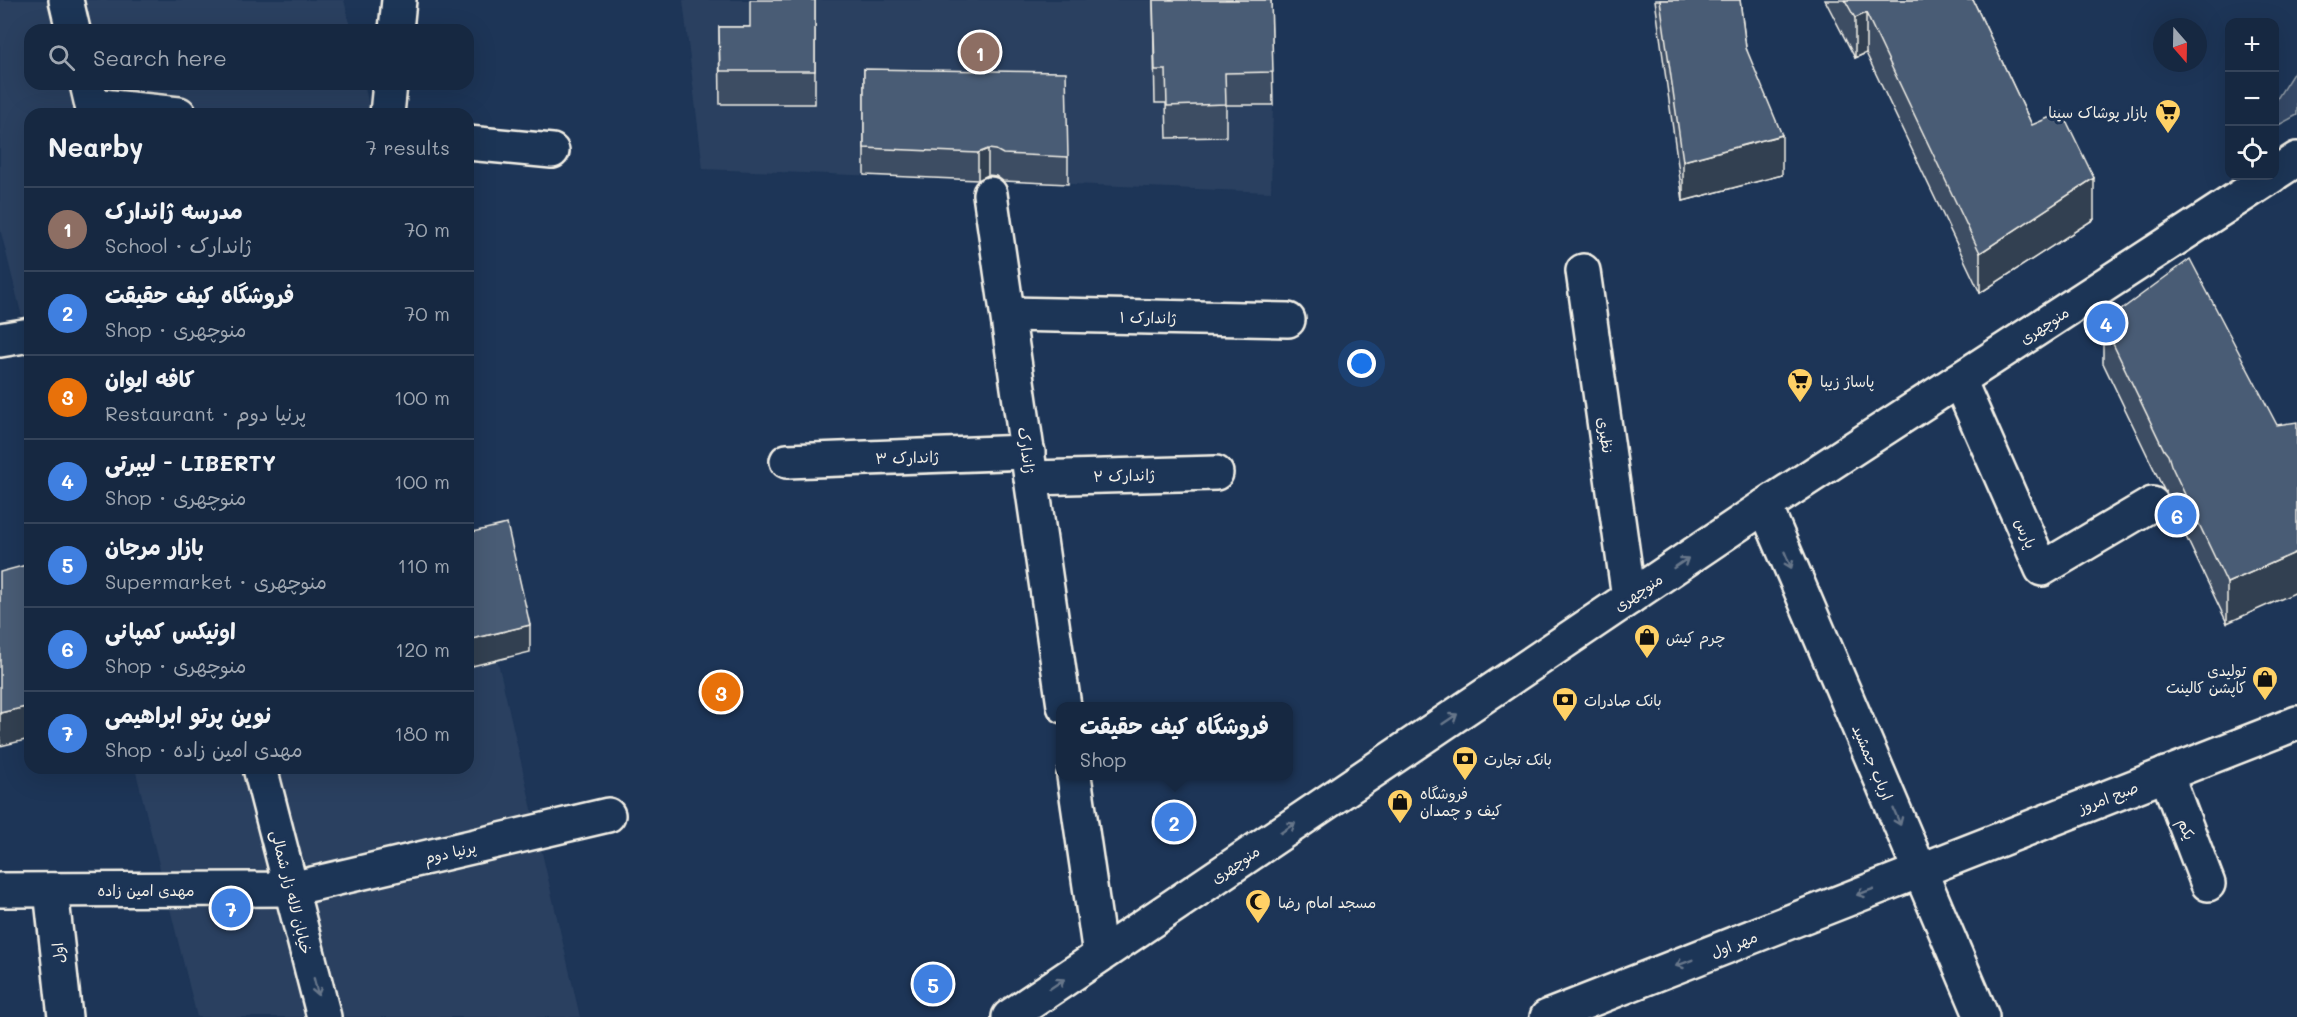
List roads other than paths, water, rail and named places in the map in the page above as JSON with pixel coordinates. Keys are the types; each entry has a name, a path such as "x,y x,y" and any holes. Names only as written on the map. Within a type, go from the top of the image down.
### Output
{"street":[{"path":"66,0 72,24"},
{"path":"397,24 399,0"},
{"path":"388,108 389,90"},
{"path":"91,101 138,108"},
{"path":"474,143 552,151"},
{"name":"منوچهری","path":"2279,171 2297,159"},
{"name":"منوچهری","path":"1016,1015 1100,955 1765,506 2265,180"},
{"name":"ژاندارک","path":"990,194 1063,702"},
{"name":"نظیری","path":"1583,271 1629,598"},
{"name":"ژاندارک ۱","path":"1008,314 1288,320"},
{"path":"0,340 24,336"},
{"name":"پارس","path":"1959,380 2042,569 2152,504"},
{"name":"ژاندارک ۳","path":"787,461 1029,465"},
{"name":"ژاندارک ۲","path":"1029,465 1216,473"},
{"name":"ارباب جمشید","path":"1765,506 1982,1017"},
{"name":"صبح امروز","path":"1920,871 2297,723"},
{"name":"خیابان لاله زار شمالی","path":"262,774 324,1017"},
{"name":"یکم","path":"2166,774 2208,884"},
{"path":"1075,780 1100,955"},
{"name":"پرنیا دوم","path":"291,889 608,815"},
{"name":"مهر اول","path":"1547,1017 1920,871"},
{"name":"مهدی امین زاده","path":"0,890 291,889"},
{"name":"اول","path":"51,890 65,1017"}],"place":[{"name":"مدرسه ژاندارک","path":"980,52"},
{"name":"بازار پوشاک سینا","path":"2168,135"},
{"name":"لیبرتی - LIBERTY","path":"2106,323"},
{"name":"پاساژ زیبا","path":"1800,404"},
{"name":"اونیکس کمپانی","path":"2177,515"},
{"name":"چرم کیش","path":"1647,660"},
{"name":"کافه ایوان","path":"721,692"},
{"name":"تولیدی کاپشن کالینت","path":"2265,702"},
{"name":"بانک صادرات","path":"1565,723"},
{"name":"بانک تجارت","path":"1465,782"},
{"name":"فروشگاه کیف حقیقت","path":"1174,822"},
{"name":"فروشگاه کیف و چمدان","path":"1400,825"},
{"name":"نوین پرتو ابراهیمی","path":"231,908"},
{"name":"مسجد امام رضا","path":"1258,925"},
{"name":"بازار مرجان","path":"933,984"}]}
